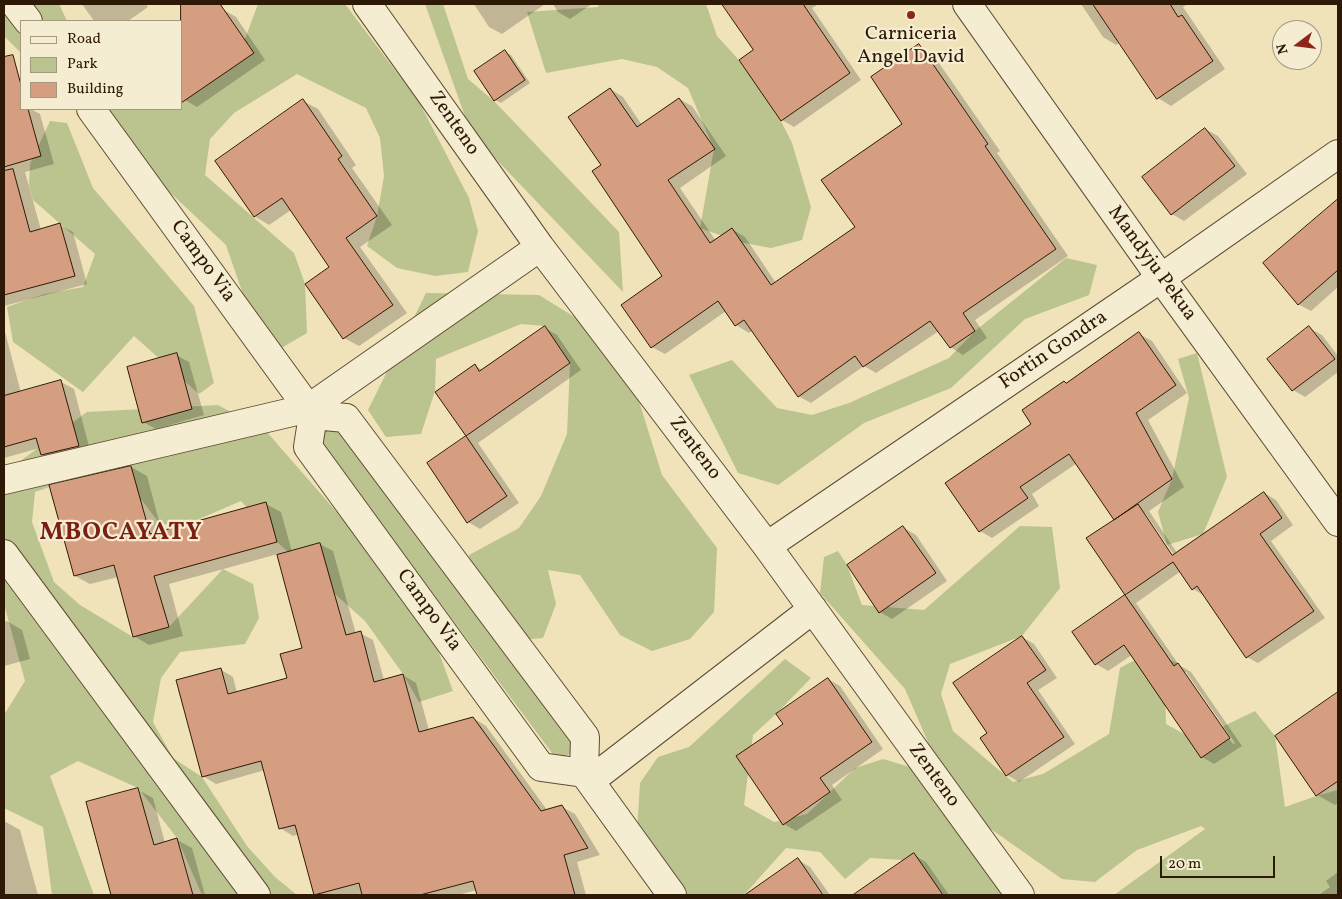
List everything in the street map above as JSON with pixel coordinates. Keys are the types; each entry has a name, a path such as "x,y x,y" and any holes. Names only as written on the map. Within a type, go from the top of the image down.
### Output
{"street":[{"path":"15,4 27,20"},
{"name":"Zenteno","path":"367,4 540,247 767,546 1020,895"},
{"name":"Mandyju Pekua","path":"967,4 1161,278 1338,522"},
{"name":"Campo Via","path":"93,110 311,411 308,447 541,766 587,777"},
{"name":"Fortin Gondra","path":"767,546 1161,278 1338,154"},
{"path":"4,480 311,411 540,247"},
{"path":"311,411 346,418 585,738 587,777 672,895"},
{"path":"4,554 256,895"},
{"path":"587,777 813,609"}],"green space":[{"path":"4,4 59,4 67,20 20,20 20,52 4,36"},
{"path":"258,4 345,4 419,102 469,198 478,231 468,272 435,276 397,268 367,246 377,216 384,176 380,138 366,108 297,74 234,113 210,139 205,175 294,253 305,284 307,333 278,350 255,329 226,245 82,110 182,110 182,99 239,55"},
{"path":"425,4 443,4 468,79 494,101 619,232 623,292 471,133"},
{"path":"599,4 706,4 717,36 739,60 781,121 792,143 811,207 802,240 771,248 739,242 700,228 714,149 688,88 657,67 622,59 546,73 527,12 598,7"},
{"path":"50,121 67,123 93,188 194,306 214,383 199,394 134,336 83,392 13,342 7,307 44,294 83,287 95,254 33,200 29,185 30,164"},
{"path":"1066,258 1097,265 1089,295 1025,319 951,388 864,423 778,485 738,473 689,375 732,360 777,408 812,415 849,403 949,358 975,331"},
{"path":"426,293 539,295 594,329 633,382 662,475 717,548 714,612 690,639 652,651 620,635 580,575 548,570 556,604 543,638 510,641 478,607 469,555 519,528 541,496 567,434 570,363 545,326 521,324 436,359 435,391 421,434 386,437 368,410"},
{"path":"1197,353 1227,477 1203,534 1167,545 1158,512 1172,479 1189,398 1178,359"},
{"path":"218,405 266,431 389,572 430,628 453,691 419,702 403,674 365,621 277,542 241,501 185,525 160,524 117,468 80,473 35,492 32,522 54,582 80,605 133,637 169,627 223,569 253,584 259,618 245,644 180,652 161,678 153,722 173,758 202,777 247,846 275,877 297,895 202,895 177,838 138,788 78,761 50,776 94,895 52,895 43,827 4,808 4,715 25,681 4,604 4,473 87,412"},
{"path":"334,426 573,744 572,752 563,758 555,757 317,438 318,431"},
{"path":"1020,526 1052,527 1060,588 1022,636 950,664 941,694 953,731 1013,782 1043,774 1109,734 1120,668 1148,653 1178,663 1165,690 1166,724 1195,740 1255,711 1275,736 1285,807 1338,790 1338,895 1114,895 1205,829 1201,826 1137,850 1095,882 1062,879 978,820 988,841 1003,895 930,895 927,885 902,860 870,858 845,879 820,852 786,848 744,895 669,895 637,831 640,783 658,757 689,747 785,659 811,678 753,735 744,805 774,822 807,814 855,768 883,759 943,777 905,689 820,593 824,557 838,551 847,565 862,605 924,610"}],"building":[{"path":"181,4 220,4 254,53 182,102 182,20"},
{"path":"722,4 803,4 850,73 781,121 739,60 753,50"},
{"path":"1093,4 1170,4 1178,17 1182,15 1213,61 1157,99"},
{"path":"919,44 988,144 985,146 1056,249 963,313 975,331 950,348 930,321 863,367 855,356 798,397 744,320 735,326 718,301 651,348 621,305 662,276 592,171 601,165 568,117 610,88 637,127 679,98 715,149 668,180 710,243 732,228 771,285 855,227 821,180 902,124 871,77"},
{"path":"505,50 525,80 494,101 474,71"},
{"path":"13,55 20,81 20,110 28,110 41,156 4,167 4,57"},
{"path":"303,99 342,156 338,159 377,216 346,238 393,305 343,339 305,284 329,267 282,198 254,217 215,161"},
{"path":"1205,128 1235,166 1171,215 1142,177"},
{"path":"13,169 30,232 60,223 75,276 4,295 4,171"},
{"path":"1338,199 1338,270 1298,305 1263,263"},
{"path":"545,326 570,363 466,436 435,392 475,364 479,371"},
{"path":"1309,326 1335,359 1292,391 1267,359"},
{"path":"1139,332 1176,385 1136,413 1172,479 1114,520 1069,454 1020,487 1028,498 979,532 945,483 1031,424 1022,410 1064,381 1066,383"},
{"path":"177,353 192,409 142,423 127,367"},
{"path":"61,380 79,446 41,455 36,438 4,447 4,396"},
{"path":"466,436 507,496 467,523 427,463"},
{"path":"131,466 150,534 266,502 277,542 154,576 169,627 133,637 114,565 74,576 49,485"},
{"path":"1264,492 1282,518 1260,534 1314,611 1246,658 1197,586 1192,590 1173,562 1125,595 1086,538 1138,504 1172,555"},
{"path":"903,526 936,573 879,613 847,565"},
{"path":"320,543 346,635 361,631 374,682 403,674 419,732 473,717 541,811 562,805 588,848 564,855 575,895 477,895 473,881 420,895 362,895 359,883 314,895 295,825 279,829 261,761 202,777 176,680 221,668 228,694 287,678 280,654 302,648 277,555"},
{"path":"1125,595 1174,666 1178,663 1230,738 1201,758 1124,645 1095,665 1072,632"},
{"path":"1022,636 1046,670 1027,683 1064,737 1006,776 980,738 987,733 953,683"},
{"path":"828,678 872,742 820,778 830,792 783,825 736,756 783,724 776,714"},
{"path":"1338,692 1338,781 1316,796 1275,736"},
{"path":"138,788 154,845 177,838 193,895 111,895 86,802"},
{"path":"914,853 943,895 853,895"},
{"path":"798,858 823,895 745,895"}],"place":[{"name":"Carniceria Angel David","path":"911,15"}],"district":[{"name":"MBOCAYATY","path":"121,534"}]}
